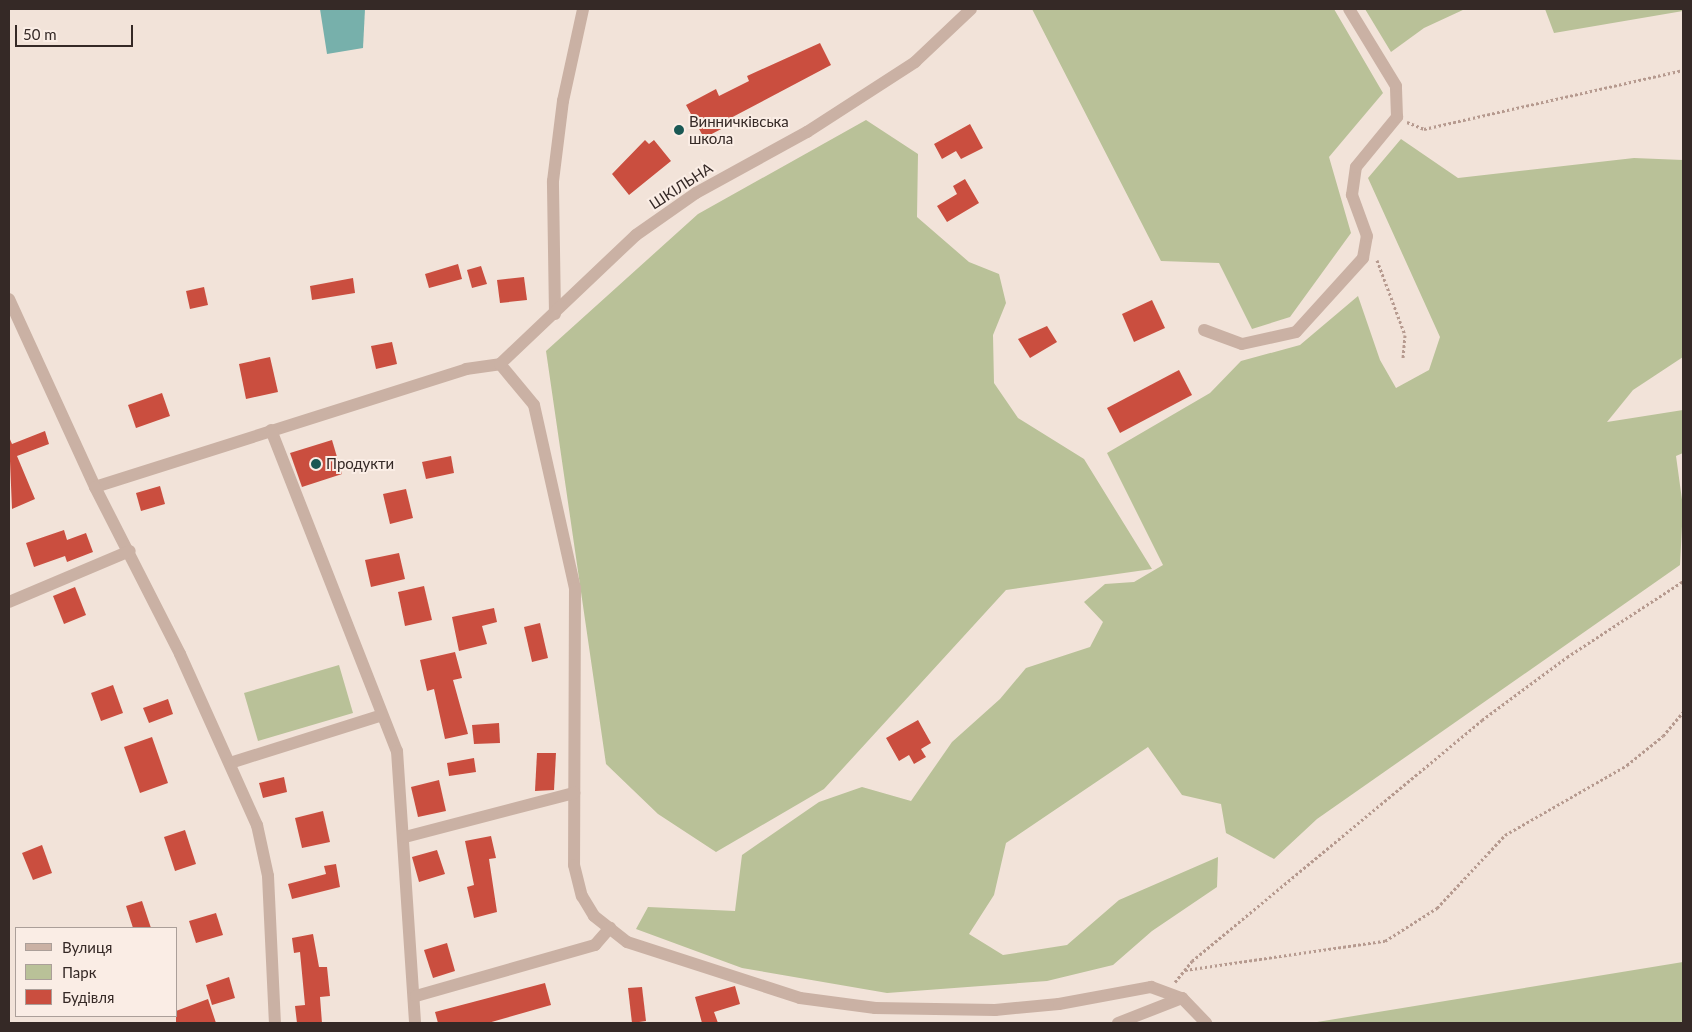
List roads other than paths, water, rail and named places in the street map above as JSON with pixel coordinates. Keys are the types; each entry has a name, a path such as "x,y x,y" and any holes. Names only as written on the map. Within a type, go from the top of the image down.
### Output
{"street":[{"path":"555,314 553,181 563,101 583,9"},
{"name":"ШКІЛЬНА","path":"500,364 555,314 636,235 696,193 807,132 915,62 971,9"},
{"path":"1204,330 1242,344 1296,332 1363,258 1367,236 1352,195 1356,167 1397,117 1396,86 1349,9"},
{"path":"9,299 95,487 130,551 230,763 257,825 268,876 275,1023"},
{"path":"95,487 466,369 500,364 534,404 575,588 574,865 582,896 594,916 627,942 800,998 875,1008 995,1010 1059,1004 1151,986 1182,998 1206,1023"},
{"path":"271,430 397,751 416,996 415,1023"},
{"path":"9,602 130,551"},
{"path":"230,763 382,715"},
{"path":"405,837 574,793"},
{"path":"416,996 595,945 610,928"},
{"path":"1118,1023 1182,998"}],"water":[{"path":"320,9 365,9 363,48 327,54"}],"place":[{"name":"Винничківська школа","path":"679,130"},
{"name":"Продукти","path":"316,464"}]}
